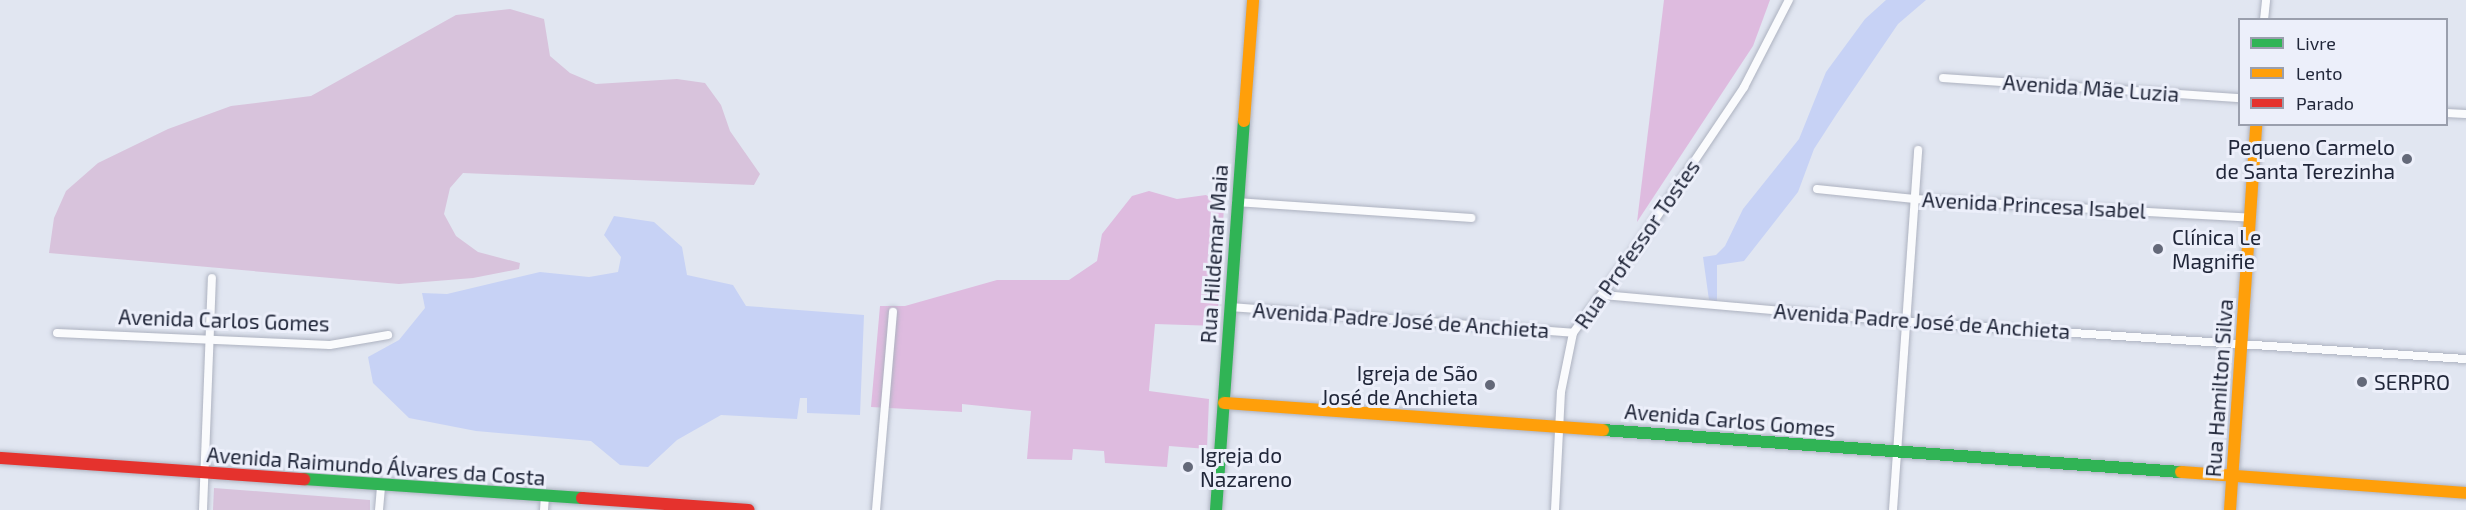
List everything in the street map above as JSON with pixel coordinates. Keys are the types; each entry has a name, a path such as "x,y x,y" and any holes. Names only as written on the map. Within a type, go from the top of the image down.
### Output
{"street":[{"name":"Rua Hildemar Maia","path":"1216,510 1236,202 1253,0"},
{"name":"Rua Professor Tostes","path":"1555,510 1563,380 1573,333 1603,295 1744,87 1789,0"},
{"path":"2264,18 2266,0"},
{"name":"Avenida Mãe Luzia","path":"1943,78 2238,99"},
{"path":"2448,113 2466,114"},
{"name":"Rua Hamilton Silva","path":"2230,510 2256,126"},
{"path":"1893,510 1918,150"},
{"name":"Avenida Princesa Isabel","path":"1817,189 1914,199 2251,218"},
{"path":"1236,202 1471,218"},
{"path":"203,510 212,278"},
{"name":"Avenida Padre José de Anchieta","path":"1603,295 1907,322 2241,342 2466,359"},
{"name":"Avenida Padre José de Anchieta","path":"1230,307 1573,333"},
{"path":"876,510 893,312"},
{"name":"Avenida Carlos Gomes","path":"57,333 330,345 388,335"},
{"name":"Avenida Carlos Gomes","path":"1224,403 1561,425 1897,454 2466,493"},
{"name":"Avenida Raimundo Álvares da Costa","path":"0,459 206,475 749,510"},
{"path":"379,510 381,485"},
{"path":"544,510 545,496"}],"shaded area":[{"path":"1664,0 1770,0 1753,46 1637,222"},
{"path":"510,9 544,19 550,56 570,73 596,84 677,79 705,83 721,105 730,131 760,174 754,185 463,173 450,188 444,214 456,236 478,252 520,263 519,269 473,278 399,284 49,253 54,218 66,191 98,163 168,129 231,106 311,96 456,15"},
{"path":"1149,191 1177,199 1206,195 1224,207 1217,326 1155,324 1149,391 1209,399 1207,449 1169,446 1167,467 1105,463 1104,451 1073,449 1072,460 1027,459 1031,411 962,404 962,412 871,407 880,306 905,306 997,280 1069,280 1097,261 1102,234 1132,196"},
{"path":"214,488 370,500 370,510 213,510"}],"water":[{"path":"1886,0 1926,0 1898,24 1814,149 1798,192 1744,261 1717,265 1717,301 1709,300 1703,257 1716,255 1725,246 1743,209 1799,139 1826,72 1865,19"},
{"path":"614,216 654,222 682,247 687,275 733,285 746,306 864,315 860,415 807,413 807,398 800,398 797,419 721,415 677,440 648,467 620,465 591,441 476,431 409,418 373,383 368,357 399,340 425,308 422,293 447,294 540,272 589,277 618,272 621,257 604,235"}],"traffic: fast":[{"path":"1216,510 1244,121"},
{"path":"1603,430 2181,472"},
{"path":"304,479 582,498"}],"traffic: slow":[{"path":"1244,121 1253,0"},
{"path":"2230,510 2256,126"},
{"path":"1224,403 1603,430"},
{"path":"2181,472 2466,493"}],"traffic: jam":[{"path":"0,458 304,479"},
{"path":"582,498 749,510"}],"place":[{"name":"Pequeno Carmelo de Santa Terezinha","path":"2407,159"},
{"name":"Clínica Le Magnifie","path":"2158,249"},
{"name":"SERPRO","path":"2362,382"},
{"name":"Igreja de São José de Anchieta","path":"1490,385"},
{"name":"Igreja do Nazareno","path":"1188,467"}]}
